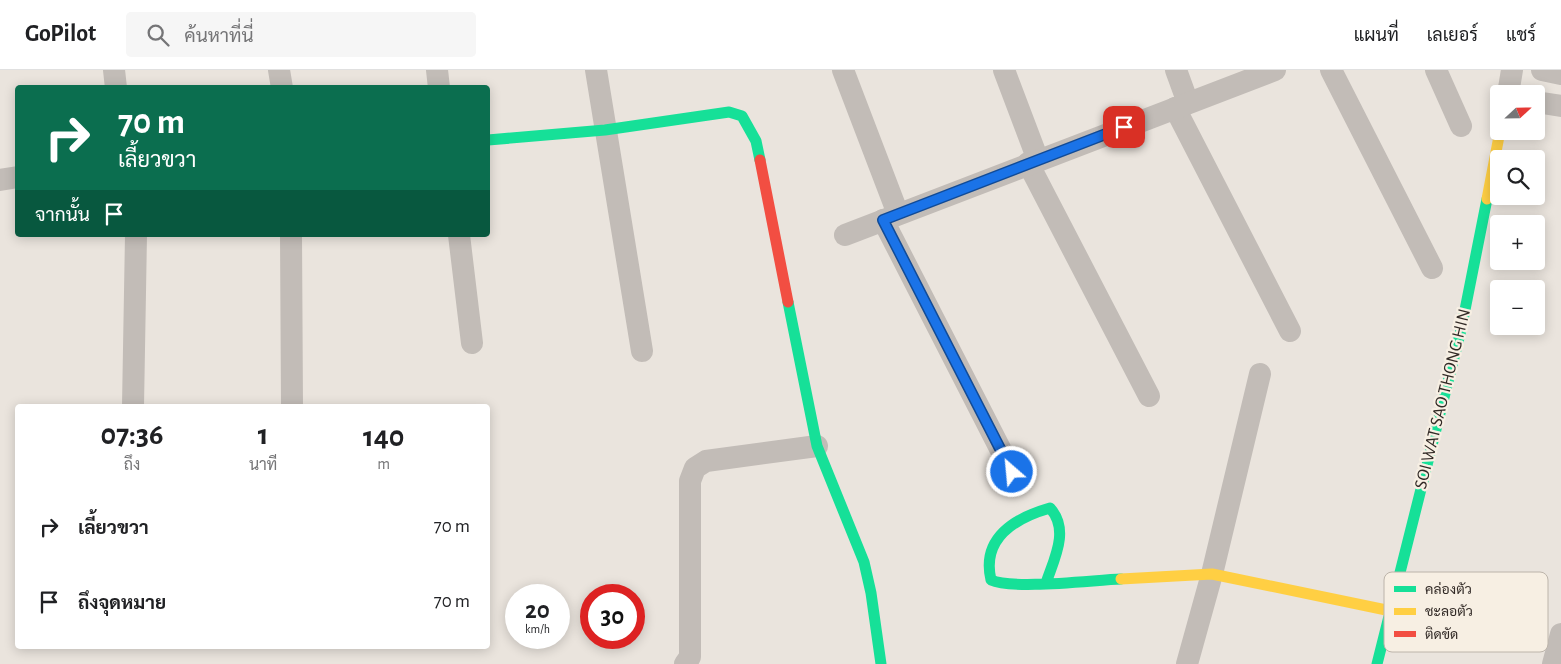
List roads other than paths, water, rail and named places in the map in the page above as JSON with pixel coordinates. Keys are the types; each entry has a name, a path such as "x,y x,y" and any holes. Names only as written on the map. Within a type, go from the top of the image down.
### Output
{"street":[{"path":"114,70 116,85"},
{"path":"279,70 282,85"},
{"path":"437,70 439,85"},
{"path":"596,70 642,351"},
{"path":"843,70 890,217 1012,472"},
{"path":"1004,70 1033,161 1149,396"},
{"path":"1176,70 1182,105 1290,331"},
{"path":"846,235 1033,161 1275,70"},
{"path":"1331,70 1432,268"},
{"path":"1436,70 1461,126"},
{"path":"1510,85 1512,70"},
{"path":"1542,70 1561,74"},
{"path":"1545,103 1561,106"},
{"path":"490,140 605,130 728,112 742,116 756,141 817,446 864,562 871,593 881,664"},
{"name":"SOI WAT SAO THONG HIN","path":"1400,572 1461,330 1498,140"},
{"path":"0,180 15,178"},
{"path":"133,404 136,237"},
{"path":"291,237 292,404"},
{"path":"459,237 472,343"},
{"path":"1187,664 1212,574 1260,374"},
{"path":"685,664 690,657 690,481 695,468 706,461 817,446"},
{"path":"1046,583 1062,526 1058,514 1050,508 1036,511 1010,526 993,542 987,571 991,580 1000,584 1046,583 1212,574 1384,609"},
{"path":"1553,664 1561,634"},
{"name":"SOI WAT SAO THONG HIN","path":"1377,664 1384,637"}]}
